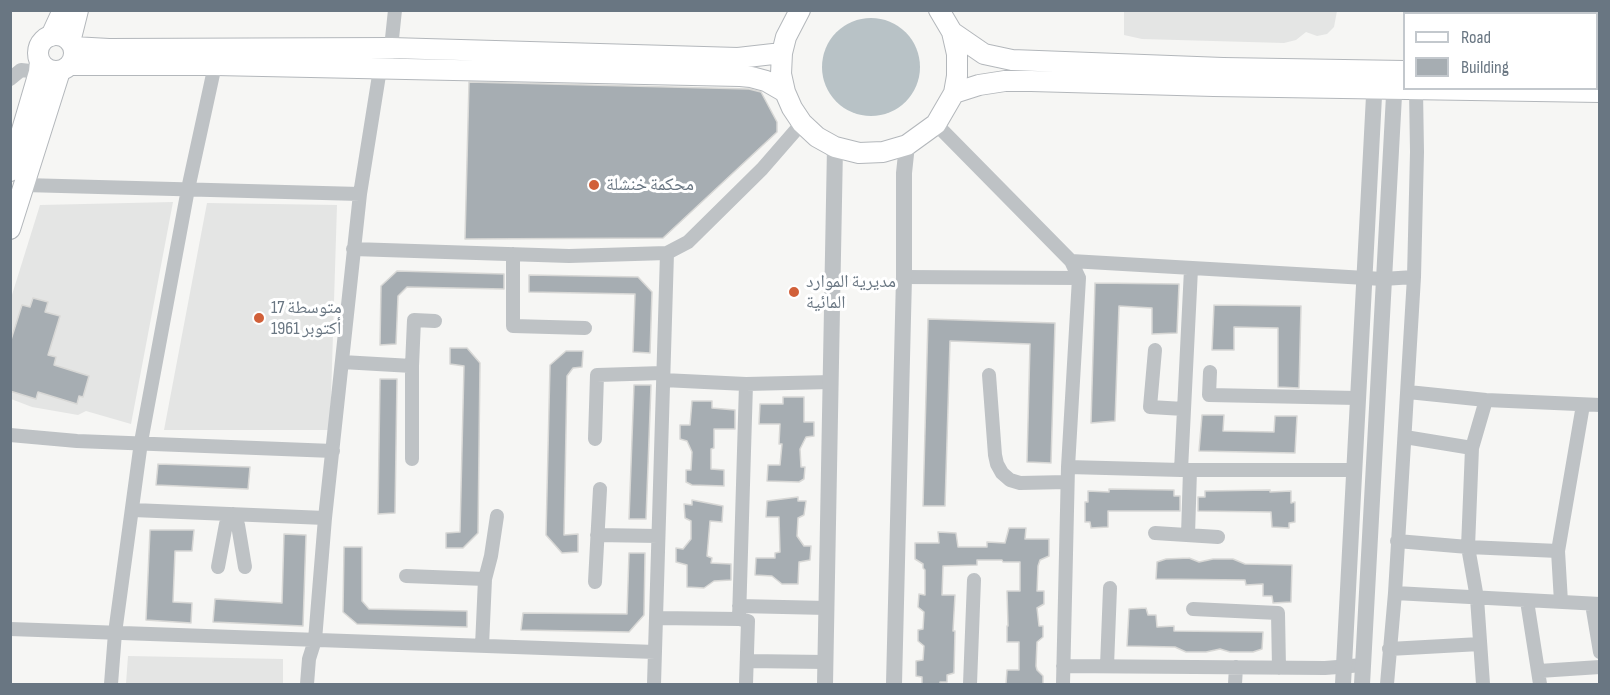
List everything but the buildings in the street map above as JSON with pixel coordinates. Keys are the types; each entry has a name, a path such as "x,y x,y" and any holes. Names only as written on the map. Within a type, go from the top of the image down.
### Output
{"main road":[{"path":"51,36 63,10"},
{"path":"17,178 68,56 78,10"},
{"path":"800,10 786,37 782,53 781,74 785,92 802,123 817,137 835,147 859,153 884,153 907,145 936,124 954,93 957,54 952,32 939,10"},
{"path":"952,32 984,54 1012,60 1222,68 1374,79"},
{"path":"10,229 17,178 24,70 38,54 44,40 51,36 61,36 68,56"},
{"path":"24,70 48,69 68,56 103,49 391,48 738,58 782,53"},
{"path":"68,56 215,65 751,77 776,85 785,92"},
{"path":"954,93 979,85 1005,81 1398,77"},
{"path":"1416,90 1599,92"}],"street":[{"path":"307,684 309,659 315,640 325,518 360,194 380,69 391,48 395,10"},
{"path":"111,684 115,633 141,442 188,189 215,65"},
{"path":"1362,684 1383,279 1398,77"},
{"path":"1342,684 1374,79"},
{"path":"1387,684 1395,593 1414,277 1416,90"},
{"path":"353,249 569,256 667,254 688,242 762,169 802,123"},
{"path":"936,124 1071,261 1079,278 1067,482 1069,502 1063,684"},
{"path":"894,684 904,277 904,173 907,145"},
{"path":"825,684 835,147"},
{"path":"17,178 188,189 360,194"},
{"path":"513,254 513,326 585,328"},
{"path":"654,684 667,254"},
{"path":"1071,261 1383,279 1414,277"},
{"path":"1188,535 1184,409 1191,269"},
{"path":"904,277 1079,278"},
{"path":"411,459 411,366 414,320 435,321"},
{"path":"1155,350 1150,406 1184,409"},
{"path":"342,362 411,366"},
{"path":"1210,372 1209,395 1358,398"},
{"path":"595,439 597,375 663,377 746,384 831,382"},
{"path":"989,375 995,455 1002,473 1010,480 1020,483 1067,482"},
{"path":"746,384 744,613 746,684"},
{"path":"1408,392 1486,400 1599,405"},
{"path":"1483,684 1477,598 1468,548 1472,448 1486,400"},
{"path":"1561,602 1558,551 1583,405"},
{"path":"10,435 77,441 333,450"},
{"path":"1405,437 1472,448"},
{"path":"1068,467 1353,470"},
{"path":"595,582 600,489"},
{"path":"133,510 233,519 325,518"},
{"path":"482,646 485,579 491,556 496,516"},
{"path":"233,519 238,525 245,567"},
{"path":"218,567 226,524 233,519"},
{"path":"1155,533 1218,537"},
{"path":"597,535 658,536"},
{"path":"1397,541 1468,548 1558,551"},
{"path":"406,576 485,579"},
{"path":"970,684 974,580"},
{"path":"1107,666 1110,588"},
{"path":"1395,593 1596,604 1599,652"},
{"path":"1527,601 1539,678 1599,667"},
{"path":"656,618 827,608"},
{"path":"1193,609 1278,612 1280,668"},
{"path":"10,629 655,652"},
{"path":"1389,649 1480,644"},
{"path":"747,661 826,662"},
{"path":"1063,666 1280,668 1362,665"},
{"path":"1235,684 1236,667"}],"shaded area":[{"path":"1124,10 1337,11 1334,27 1327,34 1317,36 1306,32 1296,40 1284,43 1142,39 1124,35"},
{"path":"871,18 890,21 906,32 917,48 920,67 917,86 906,102 890,113 871,116 852,113 836,102 825,86 822,67 825,48 836,32 852,21"},
{"path":"173,202 131,424 86,411 78,415 32,407 11,399 11,298 40,205"},
{"name":"متوسطة 17 أكتوبر 1961","path":"207,203 337,205 330,430 164,430"},
{"path":"128,656 283,659 283,684 126,684"}],"place":[{"name":"محكمة خنشلة","path":"594,185"},
{"name":"مديرية الموارد المائية","path":"794,292"},
{"name":"متوسطة 17 أكتوبر 1961","path":"259,318"}]}
